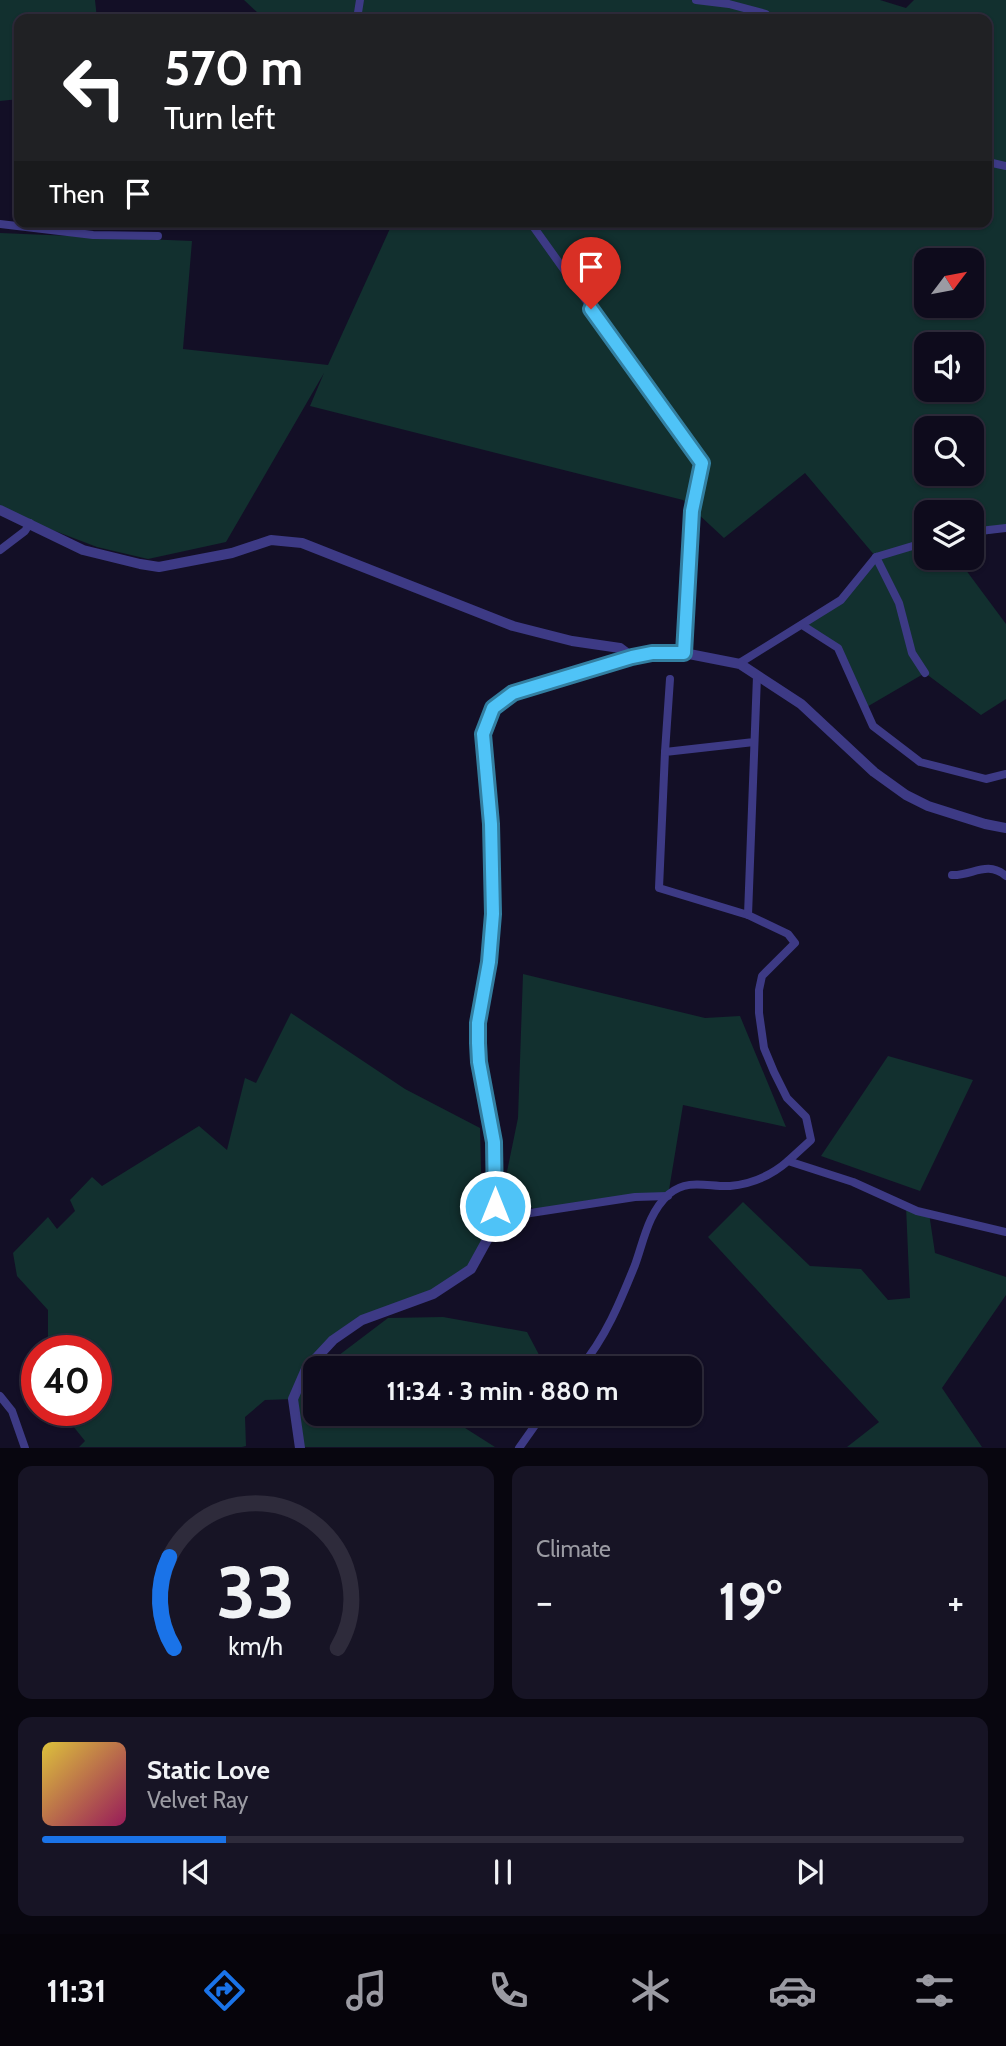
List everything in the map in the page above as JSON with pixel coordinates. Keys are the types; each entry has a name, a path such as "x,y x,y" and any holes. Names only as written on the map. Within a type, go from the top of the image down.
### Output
{"street":[{"path":"696,0 729,4 766,14"},
{"path":"34,228 93,235 158,236"},
{"path":"534,228 702,463 692,511 684,653"},
{"path":"0,510 83,550 140,565 159,567 232,553 271,540 302,543 513,626 572,641 620,648 632,657"},
{"path":"0,550 25,531 30,523"},
{"path":"984,531 1006,528"},
{"path":"738,664 841,600 876,557 914,546"},
{"path":"876,557 899,603 912,653 925,673"},
{"path":"802,625 838,648 873,726 920,762 986,779 1006,774"},
{"path":"300,1447 293,1399 306,1369 332,1340 362,1320 433,1294 471,1269 493,1229 494,1142 479,1062 478,1023 489,962 493,914 491,824 483,734 493,708 513,693 652,653 684,653 738,664 801,704 874,772 906,795 929,806 1006,828"},
{"path":"748,915 757,676"},
{"path":"588,1356 611,1323 636,1262 644,1233 668,1196 681,1185 704,1183 730,1186 756,1181 779,1169 811,1140 806,1117 787,1098 764,1048 759,1013 762,976 795,943 788,934 748,915 659,888 670,679"},
{"path":"666,751 754,742"},
{"path":"952,874 958,875 988,867 1000,870 1006,876"},
{"path":"788,1161 852,1182 918,1211 1006,1232"},
{"path":"493,1229 511,1216 635,1198 668,1196"},
{"path":"495,1206 511,1216"},
{"path":"0,1396 12,1412 24,1447"},
{"path":"519,1447 535,1426"}],"green space":[{"path":"0,0 95,0 96,14 14,14 14,100 0,101"},
{"path":"244,0 880,0 906,8 914,0 1006,0 1006,531 984,535 984,500 914,500 914,570 966,570 1006,624 1006,699 981,715 925,673 865,708 838,648 802,625 841,600 876,557 805,473 724,538 683,500 310,406 324,373 226,542 148,559 97,547 0,510 0,233 192,241 183,349 328,365 390,228 992,228 992,14 252,14 258,13"},
{"path":"523,974 705,1018 740,1016 786,1127 683,1105 668,1196 539,1212 503,1191 518,1118"},
{"path":"291,1013 405,1089 480,1128 483,1251 454,1281 362,1320 333,1340 321,1356 303,1356 303,1381 300,1385 303,1383 303,1426 462,1426 495,1447 300,1447 293,1399 265,1400 245,1417 246,1446 242,1447 79,1447 85,1441 73,1426 112,1426 112,1335 48,1335 48,1310 17,1276 13,1253 48,1217 57,1229 75,1211 70,1200 92,1177 102,1186 199,1126 227,1150 245,1078 256,1083"},
{"path":"888,1056 973,1080 920,1191 821,1156"},
{"path":"743,1202 810,1266 861,1269 888,1300 910,1298 906,1206 929,1213 935,1253 1006,1277 1006,1295 942,1388 982,1447 847,1447 879,1422 708,1237"},
{"path":"443,1317 527,1332 540,1356 338,1356 388,1318"}],"route":[{"path":"495,1206 494,1142 478,1043 478,1023 489,962 493,914 491,824 483,734 493,708 513,693 558,677 632,657 652,653 684,653 692,511 702,463 591,309"}]}
